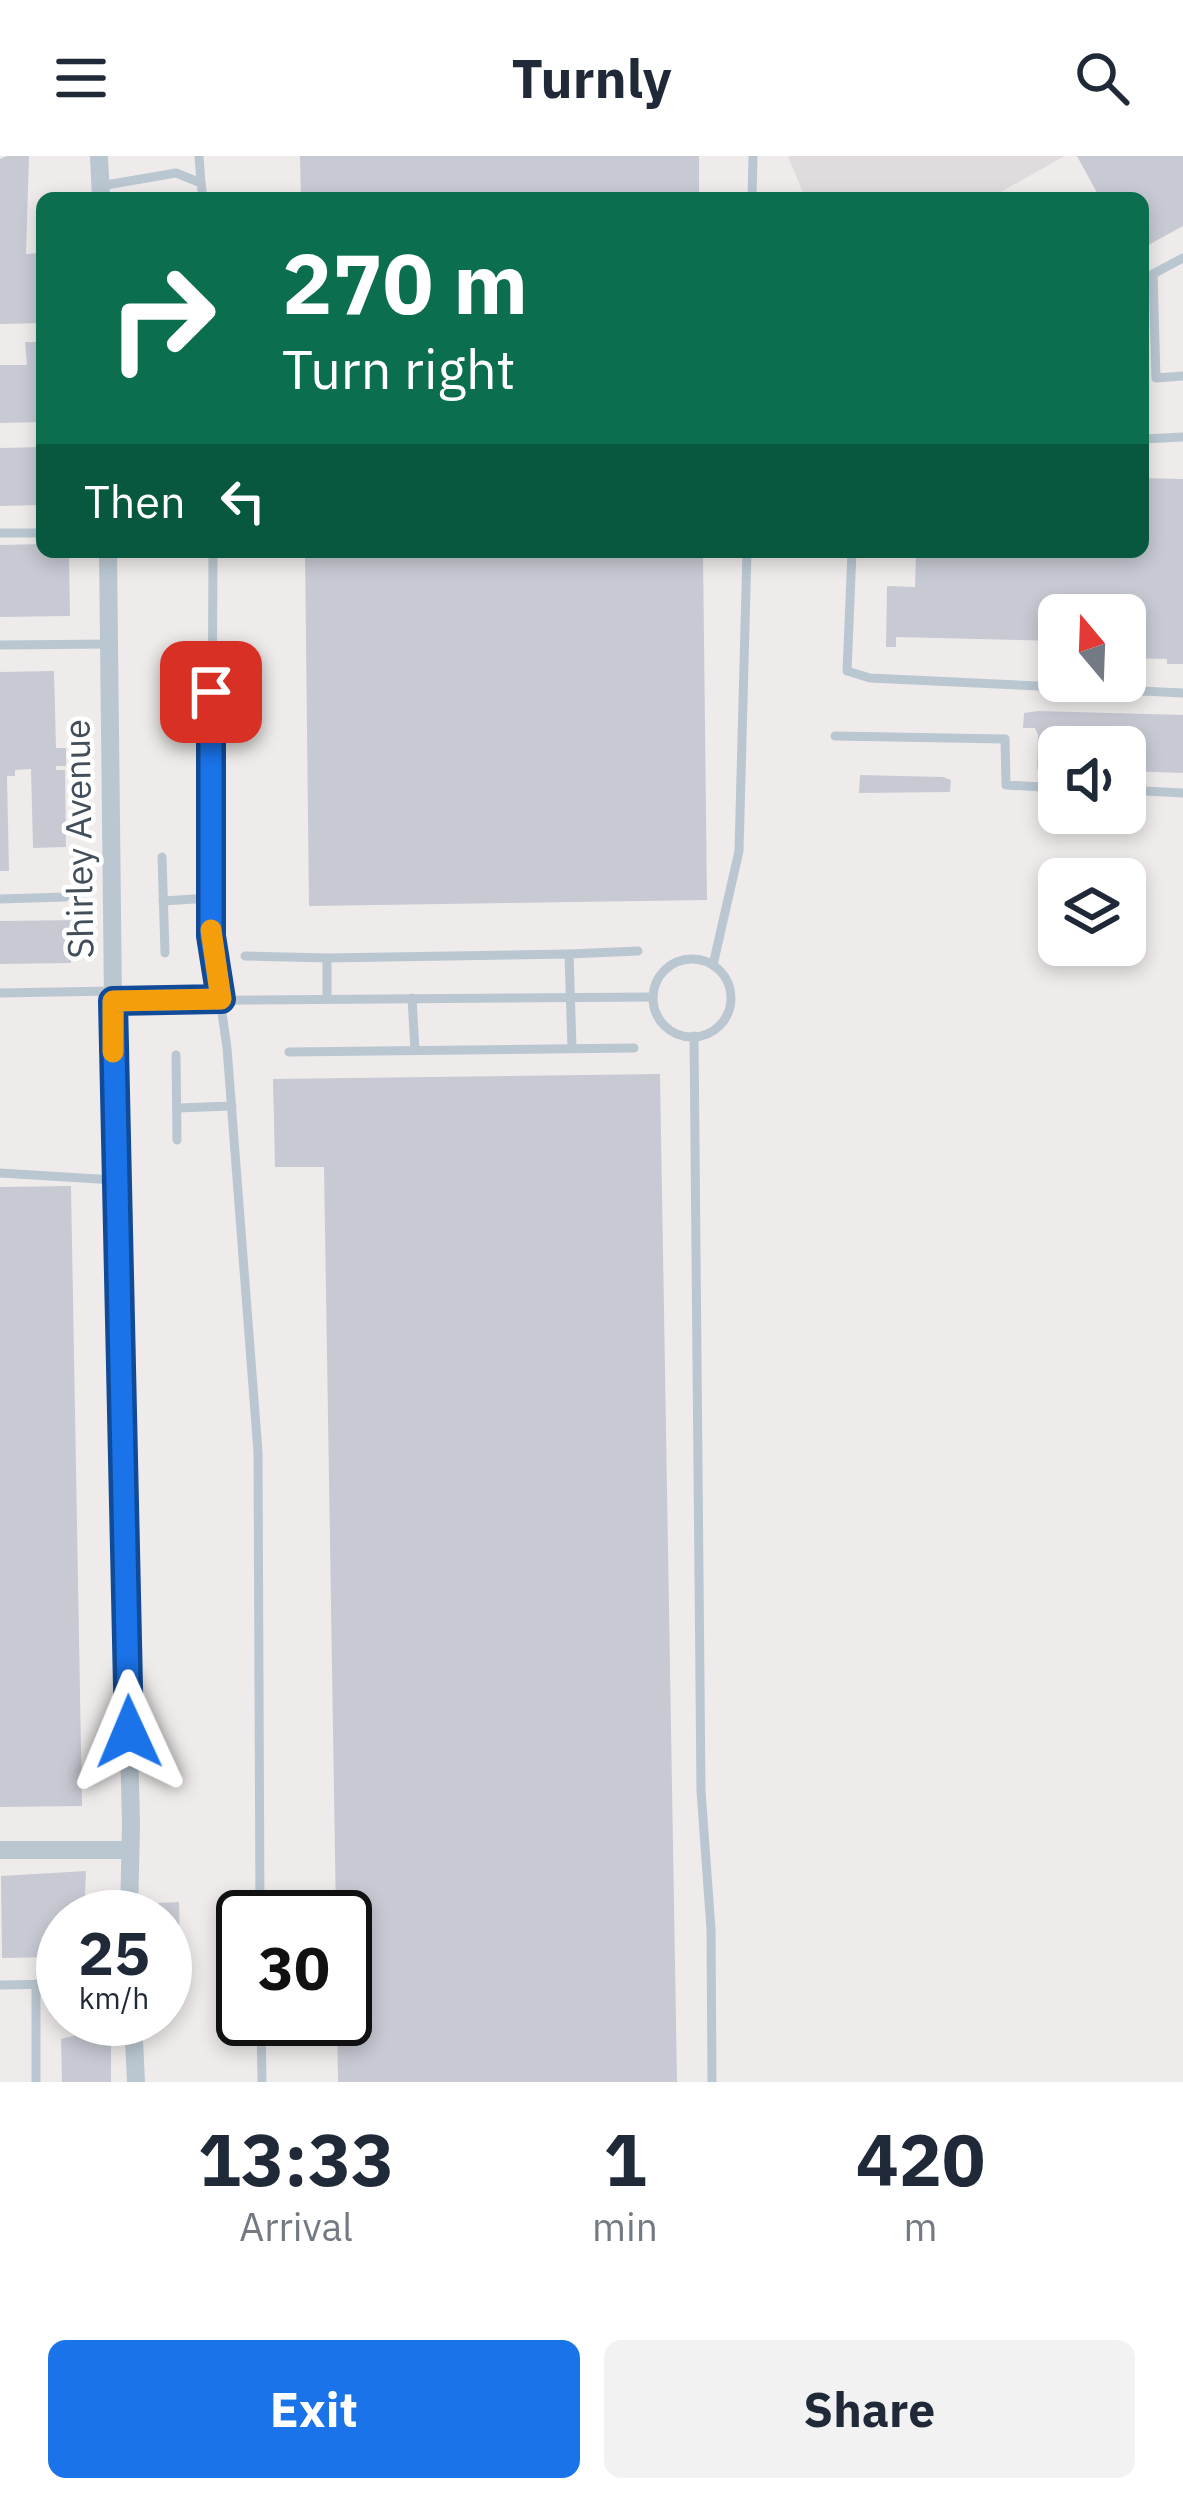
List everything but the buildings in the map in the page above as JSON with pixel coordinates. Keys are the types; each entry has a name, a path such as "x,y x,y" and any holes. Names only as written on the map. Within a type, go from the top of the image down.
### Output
{"street":[{"path":"99,156 100,192"},
{"name":"Shirley Avenue","path":"108,558 129,1890"},
{"path":"0,1850 128,1850"},
{"path":"134,2046 136,2082"}],"lane":[{"path":"199,156 202,192"},
{"path":"752,192 753,156"},
{"path":"100,192 176,172 201,183"},
{"path":"1183,258 1153,274 1156,378 1183,376"},
{"path":"1149,439 1183,436"},
{"path":"0,533 36,533"},
{"path":"213,558 211,936 232,1106 258,1452 260,1890"},
{"path":"713,965 740,850 747,558"},
{"path":"852,558 848,671 870,678 1183,693"},
{"path":"0,645 109,644"},
{"path":"835,736 1006,739 1006,785 1038,787"},
{"path":"1146,791 1183,793"},
{"path":"162,857 165,952"},
{"path":"0,899 65,898"},
{"path":"163,902 210,898"},
{"path":"245,956 638,951"},
{"path":"569,954 572,1048"},
{"path":"326,958 327,999"},
{"path":"688,959 713,965 728,985 729,1010 713,1030 694,1036 676,1034 657,1016 653,997 657,979 676,962 688,959"},
{"path":"0,993 221,999 653,997"},
{"path":"412,998 415,1050"},
{"path":"694,1036 701,1791 711,1929 712,2082"},
{"path":"289,1052 634,1048"},
{"path":"176,1055 177,1140"},
{"path":"177,1108 232,1106"},
{"path":"0,1173 115,1180"},
{"path":"0,1984 36,1984"},
{"path":"36,2046 36,2082"},
{"path":"261,2046 262,2082"}],"shaded area":[{"path":"788,156 1065,156 1001,192 803,192"}],"slow traffic":[{"path":"113,1052 113,1001 221,999 211,930"}],"route":[{"path":"129,1732 113,1001 221,999 211,936 211,692"}]}
